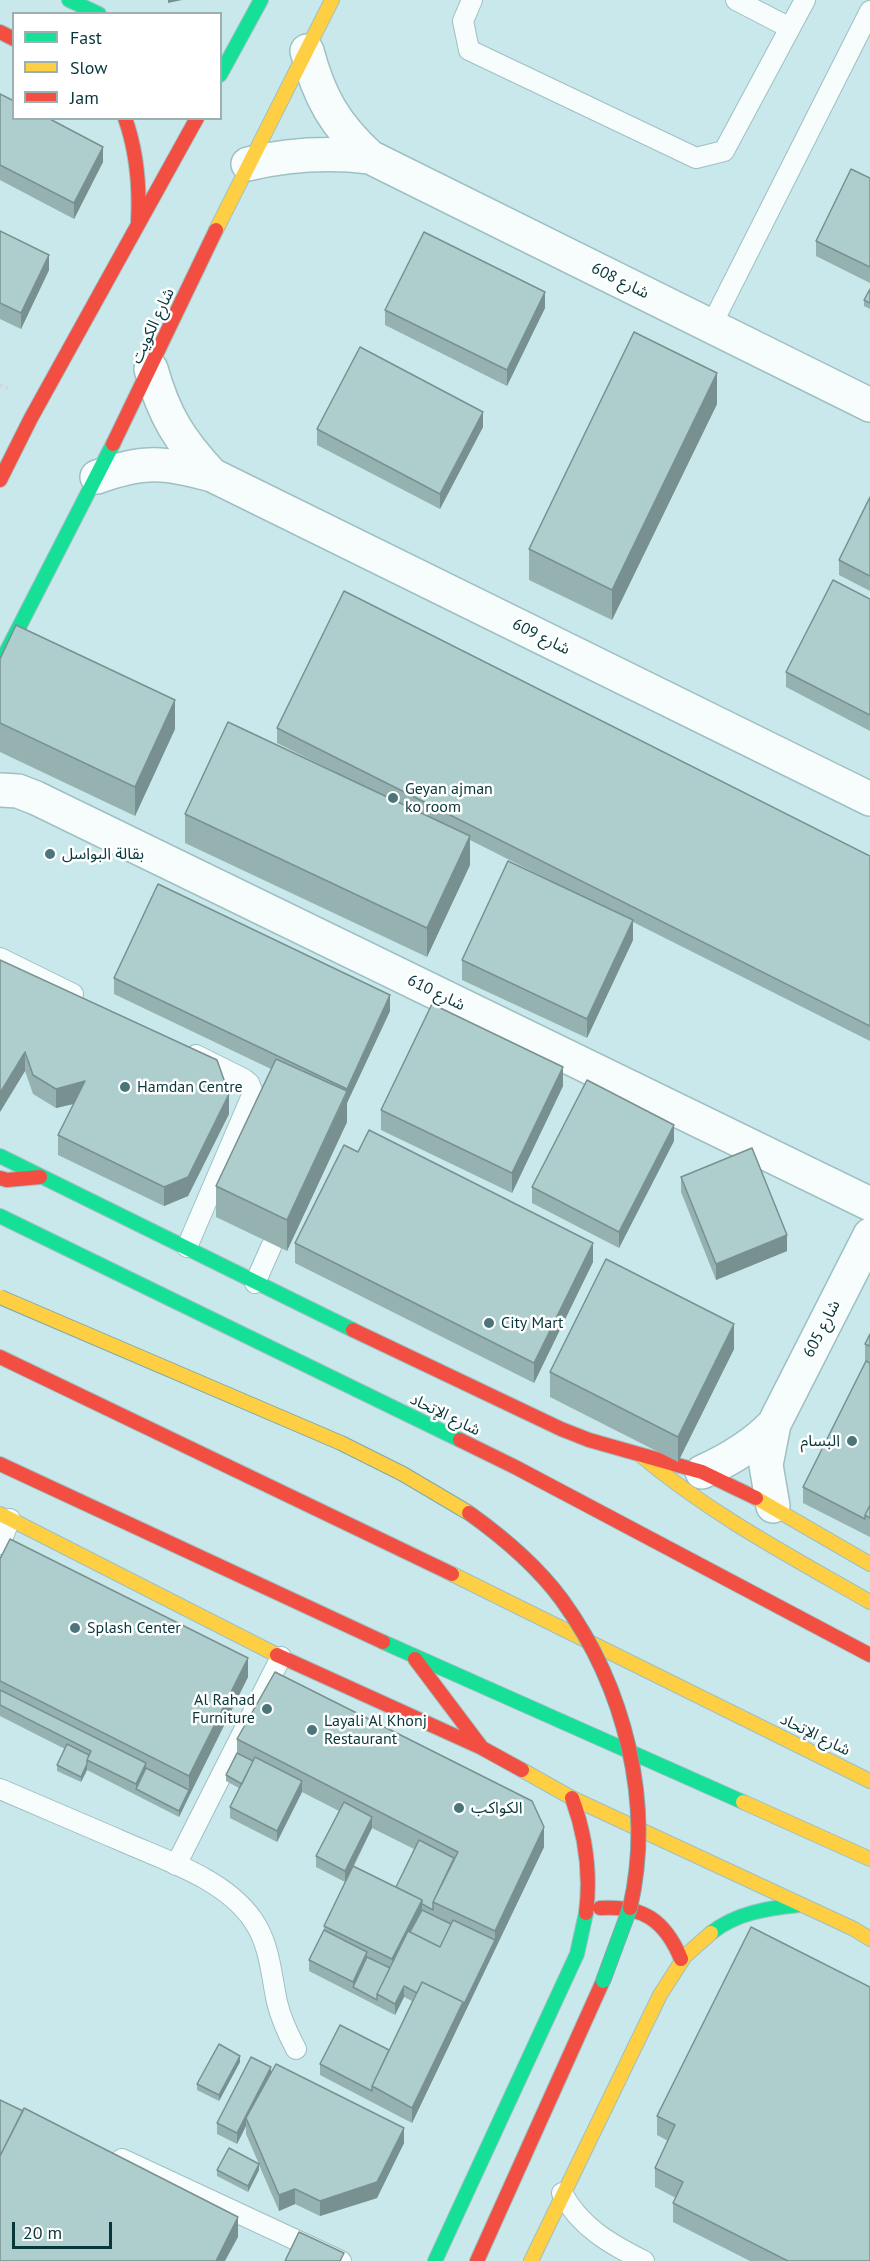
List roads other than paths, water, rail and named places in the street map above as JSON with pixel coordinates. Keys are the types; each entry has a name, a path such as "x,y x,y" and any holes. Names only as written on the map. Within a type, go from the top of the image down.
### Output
{"main road":[{"path":"69,0 95,12"},
{"name":"شارع الكويت","path":"0,664 151,369 248,164 332,0"},
{"path":"230,22 259,4"},
{"path":"222,71 259,4"},
{"path":"125,120 134,144 139,170 137,229"},
{"path":"0,480 31,418 196,120"},
{"path":"0,1156 187,1247 255,1283 561,1429 589,1440 702,1472 773,1506 870,1564"},
{"path":"0,1178 7,1180 40,1177"},
{"name":"شارع الإتحاد","path":"0,1216 515,1467 870,1655"},
{"path":"0,1297 350,1446 452,1502 491,1528 543,1578 568,1608 607,1677 617,1704 637,1781 638,1854 634,1888 620,1941 603,1982 477,2261"},
{"name":"شارع الإتحاد","path":"0,1357 482,1588 870,1781"},
{"path":"639,1454 698,1500 870,1602"},
{"path":"0,1464 412,1655 870,1859"},
{"path":"5,1517 281,1657 482,1748 572,1798 870,1939"},
{"path":"412,1655 482,1748"},
{"path":"435,2261 572,1965 583,1934 590,1889 586,1843 572,1798"},
{"path":"531,2261 562,2193 670,1976 681,1959 715,1928 735,1918 767,1908 801,1905"},
{"path":"588,1912 616,1906 646,1913 669,1932 677,1945 681,1959"}],"street":[{"name":"شارع 608","path":"307,51 313,76 327,106 351,140 370,157 870,405"},
{"name":"شارع 608","path":"248,164 278,157 308,154 370,157"},
{"name":"شارع 609","path":"151,369 160,399 173,427 191,453 212,475"},
{"name":"شارع 609","path":"97,477 126,467 155,464 184,467 212,475 868,793"},
{"name":"شارع 610","path":"0,790 18,791 36,798 870,1204"},
{"name":"شارع 605","path":"773,1506 766,1465 774,1424 870,1235"},
{"name":"شارع 605","path":"702,1472 748,1447 774,1424"}],"lane":[{"path":"472,0 463,21 469,50 696,158 724,151 805,0"},
{"path":"736,0 790,28"},
{"path":"711,326 870,10"},
{"path":"0,958 84,1000"},
{"path":"180,1048 244,1079 249,1083 252,1093 187,1247"},
{"path":"255,1283 272,1247"},
{"path":"0,1544 5,1517"},
{"path":"176,1865 281,1657"},
{"path":"0,1789 176,1865 225,1891 253,1920 262,1938 269,1957 277,2004 296,2049"},
{"path":"103,2150 341,2261"},
{"path":"562,2193 583,2223 644,2261"}],"place":[{"name":"Geyan ajman ko room","path":"393,798"},
{"name":"بقالة البواسل","path":"50,854"},
{"name":"Hamdan Centre","path":"125,1087"},
{"name":"City Mart","path":"489,1323"},
{"name":"البسام","path":"852,1441"},
{"name":"Splash Center","path":"75,1628"},
{"name":"Al Rahad Furniture","path":"267,1709"},
{"name":"Layali Al Khonj Restaurant","path":"312,1730"},
{"name":"الكواكب","path":"459,1808"}]}
